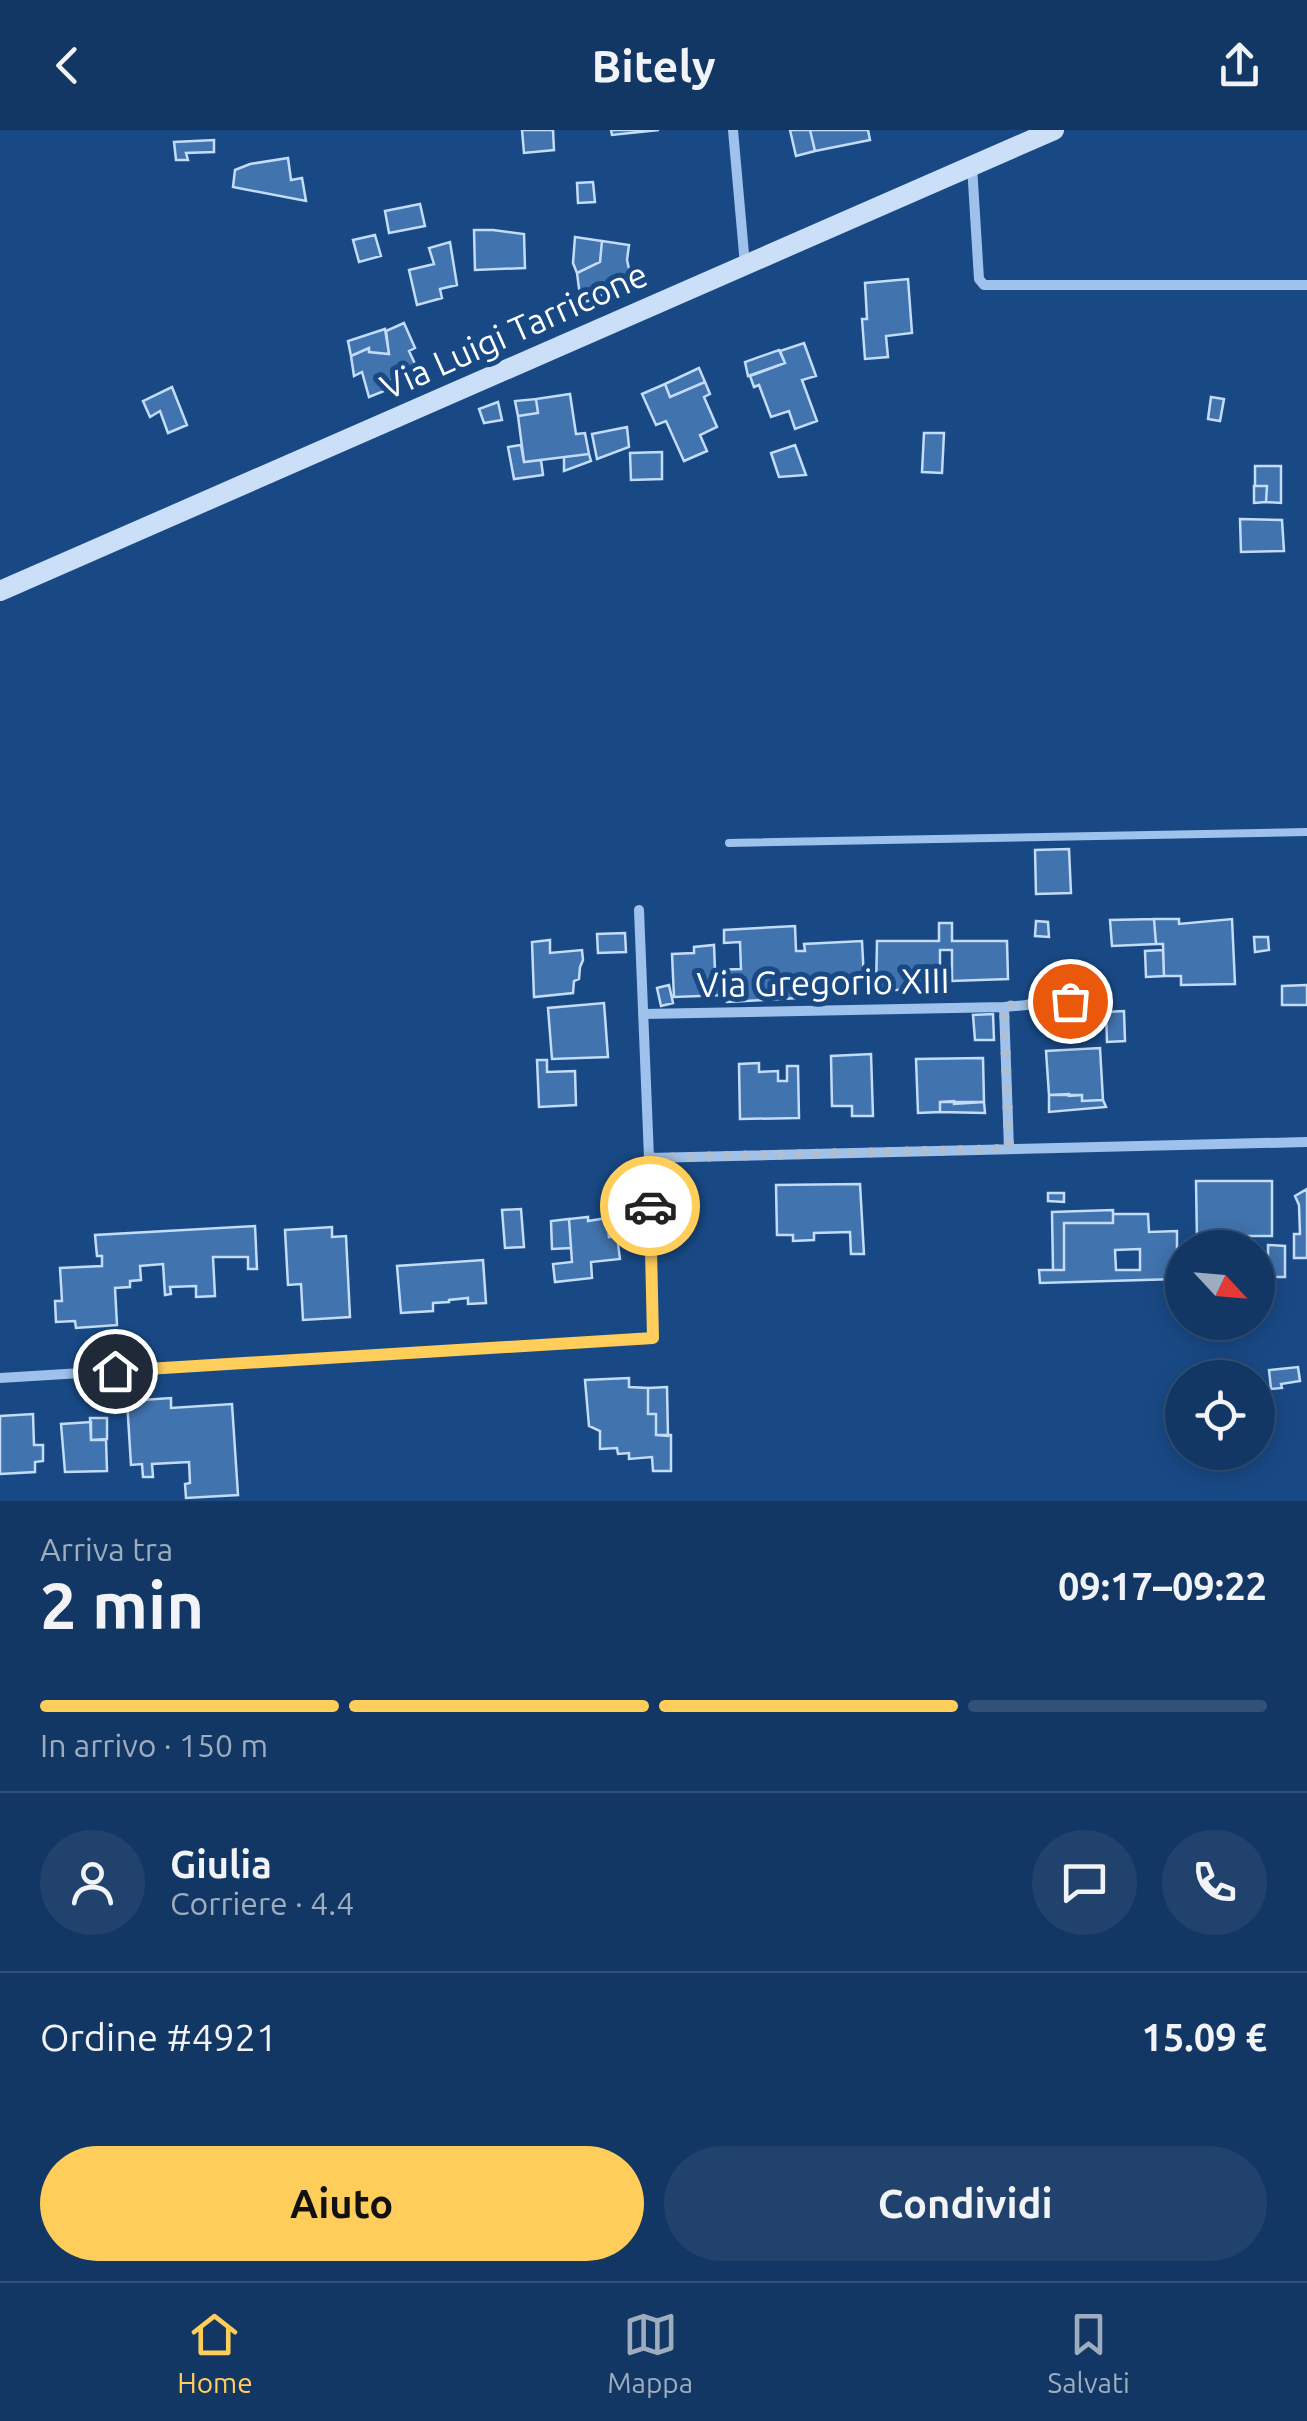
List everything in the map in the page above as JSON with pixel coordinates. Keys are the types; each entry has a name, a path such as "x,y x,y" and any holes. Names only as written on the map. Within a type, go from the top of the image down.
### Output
{"main road":[{"name":"Via Luigi Tarricone","path":"0,591 1054,130"}],"street":[{"path":"733,130 746,266"},
{"path":"972,165 980,279 984,285 1307,284"},
{"path":"0,1378 653,1338 639,910"},
{"name":"Via Gregorio XIII","path":"643,1014 1070,1001"},
{"path":"1004,1006 1009,1149"},
{"path":"649,1158 1307,1142"}],"lane":[{"path":"729,844 1307,832"}],"building":[{"path":"522,130 553,130 554,150 524,153"},
{"path":"611,130 659,130 612,135"},
{"path":"790,130 810,130 815,151 796,156"},
{"path":"810,130 868,130 870,140 815,151"},
{"path":"214,140 214,152 186,153 188,160 176,160 174,142"},
{"path":"288,158 291,180 302,178 306,201 233,187 235,170"},
{"path":"593,182 595,202 578,203 577,183"},
{"path":"420,204 425,226 389,233 385,211"},
{"path":"474,230 524,234 525,268 475,270"},
{"path":"375,235 381,256 359,262 353,240"},
{"path":"575,237 602,241 600,262 577,273 573,263"},
{"path":"602,241 629,245 627,260 632,282 581,304 577,273 600,262"},
{"path":"450,242 457,285 440,289 442,298 417,305 409,270 434,264 429,248"},
{"path":"908,279 912,333 886,336 888,357 865,359 865,283"},
{"path":"404,323 415,348 409,351 417,368 382,384 384,391 369,397 362,372 354,376 351,356 369,348 369,352 389,354 386,331"},
{"path":"385,329 389,354 369,352 369,348 351,356 348,341"},
{"path":"804,343 816,376 802,380 817,421 795,429 789,411 771,417 759,385 754,387 750,376 785,363 780,351"},
{"path":"779,350 785,363 748,376 745,362"},
{"path":"699,368 705,382 670,397 665,384"},
{"path":"705,382 710,394 704,397 717,427 700,435 707,451 684,461 666,421 656,425 642,394 665,384 670,397"},
{"path":"172,387 187,425 168,433 160,411 150,417 143,401"},
{"path":"570,394 576,434 585,433 589,454 524,462 518,416 538,413 536,399"},
{"path":"1211,397 1224,399 1220,421 1208,419"},
{"path":"536,399 538,413 518,416 515,401"},
{"path":"498,402 502,420 484,423 479,409"},
{"path":"627,427 629,447 597,459 592,434"},
{"path":"924,433 944,433 942,473 922,472"},
{"path":"521,445 524,462 541,460 543,475 514,479 508,447"},
{"path":"795,445 806,475 779,477 771,453"},
{"path":"662,452 662,479 631,480 630,453"},
{"path":"589,454 591,461 564,471 564,457"},
{"path":"1255,466 1281,466 1281,503 1266,502 1267,486 1255,486"},
{"path":"1254,486 1267,486 1266,502 1254,503"},
{"path":"1240,519 1282,520 1284,551 1241,552"},
{"path":"1069,849 1071,893 1036,894 1035,850"},
{"path":"1154,919 1179,919 1179,924 1232,919 1235,984 1181,985 1181,976 1164,976 1163,944 1156,944"},
{"path":"1154,919 1156,944 1112,946 1110,920"},
{"path":"1036,921 1048,922 1049,937 1035,936"},
{"path":"939,923 952,923 952,941 1007,941 1008,979 952,981 952,950 940,950 937,990 876,990 877,941 939,941"},
{"path":"795,926 796,951 805,951 804,944 862,941 864,980 828,982 828,993 813,994 813,986 798,987 798,998 727,1002 726,995 674,997 672,954 694,953 694,947 714,945 715,970 741,969 740,942 724,943 724,930"},
{"path":"625,933 626,952 598,953 597,934"},
{"path":"1254,937 1268,937 1269,950 1255,952"},
{"path":"550,940 550,953 582,950 579,979 574,981 573,993 534,997 532,942"},
{"path":"1163,950 1164,976 1146,977 1145,951"},
{"path":"669,985 673,1003 661,1006 657,988"},
{"path":"1307,985 1307,1005 1282,1005 1282,986"},
{"path":"604,1003 608,1057 552,1059 548,1008"},
{"path":"1124,1011 1125,1041 1107,1042 1106,1012"},
{"path":"993,1014 994,1040 975,1040 973,1015"},
{"path":"1100,1048 1103,1100 1082,1101 1082,1095 1049,1095 1046,1051"},
{"path":"871,1054 873,1116 852,1116 852,1106 832,1106 831,1056"},
{"path":"983,1058 984,1102 940,1102 940,1112 918,1113 916,1059"},
{"path":"537,1060 547,1060 547,1072 575,1071 576,1105 539,1107"},
{"path":"759,1063 759,1072 778,1071 778,1081 787,1081 787,1066 798,1066 799,1118 740,1119 739,1064"},
{"path":"1049,1095 1082,1095 1082,1101 1103,1100 1106,1107 1049,1112"},
{"path":"940,1102 984,1102 985,1113 940,1112"},
{"path":"1196,1181 1272,1181 1272,1230 1197,1230"},
{"path":"860,1184 864,1254 851,1254 850,1232 814,1233 814,1240 793,1241 793,1235 777,1235 776,1185"},
{"path":"1307,1189 1307,1258 1294,1258 1294,1234 1300,1234 1295,1196"},
{"path":"1048,1193 1064,1193 1064,1202 1048,1201"},
{"path":"521,1209 524,1247 505,1248 502,1210"},
{"path":"1113,1210 1113,1223 1064,1223 1064,1270 1053,1270 1052,1212"},
{"path":"1113,1214 1148,1214 1149,1232 1165,1231 1165,1279 1040,1283 1039,1270 1064,1270 1064,1223 1113,1223","holes":["1140,1249 1140,1270 1116,1270 1115,1250"]},
{"path":"588,1217 588,1221 607,1218 609,1237 617,1236 620,1259 591,1262 592,1278 555,1282 553,1264 572,1262 569,1219"},
{"path":"569,1219 571,1248 552,1249 551,1221"},
{"path":"255,1226 257,1269 248,1269 248,1257 213,1257 215,1296 196,1297 196,1286 170,1287 171,1294 165,1295 163,1264 140,1266 141,1280 130,1281 130,1287 115,1288 117,1325 76,1328 75,1321 56,1322 55,1301 62,1301 60,1268 102,1266 95,1235"},
{"path":"332,1227 332,1237 346,1236 350,1317 303,1320 301,1284 288,1285 285,1230"},
{"path":"1275,1245 1285,1246 1285,1277 1275,1277"},
{"path":"483,1260 486,1303 468,1304 468,1298 449,1300 433,1303 433,1311 401,1313 397,1266"},
{"path":"1298,1367 1300,1381 1275,1389 1275,1369"},
{"path":"629,1378 629,1387 648,1388 648,1414 656,1414 656,1435 671,1435 671,1471 653,1471 652,1457 629,1459 629,1453 618,1454 617,1448 600,1449 600,1431 589,1426 585,1380"},
{"path":"667,1387 668,1436 656,1435 656,1414 648,1414 648,1388"},
{"path":"171,1398 171,1408 232,1404 238,1495 186,1498 189,1462 152,1464 153,1477 143,1477 142,1464 131,1465 127,1401"},
{"path":"33,1414 34,1445 43,1445 43,1461 35,1462 35,1472 0,1474 0,1416"},
{"path":"90,1418 107,1418 107,1439 91,1440"},
{"path":"91,1422 91,1440 106,1440 107,1471 65,1472 61,1424"}],"way so far":[{"path":"650,1206 649,1158 1009,1149 1004,1006 1070,1001"}],"route":[{"path":"115,1371 653,1338 650,1206"}]}
